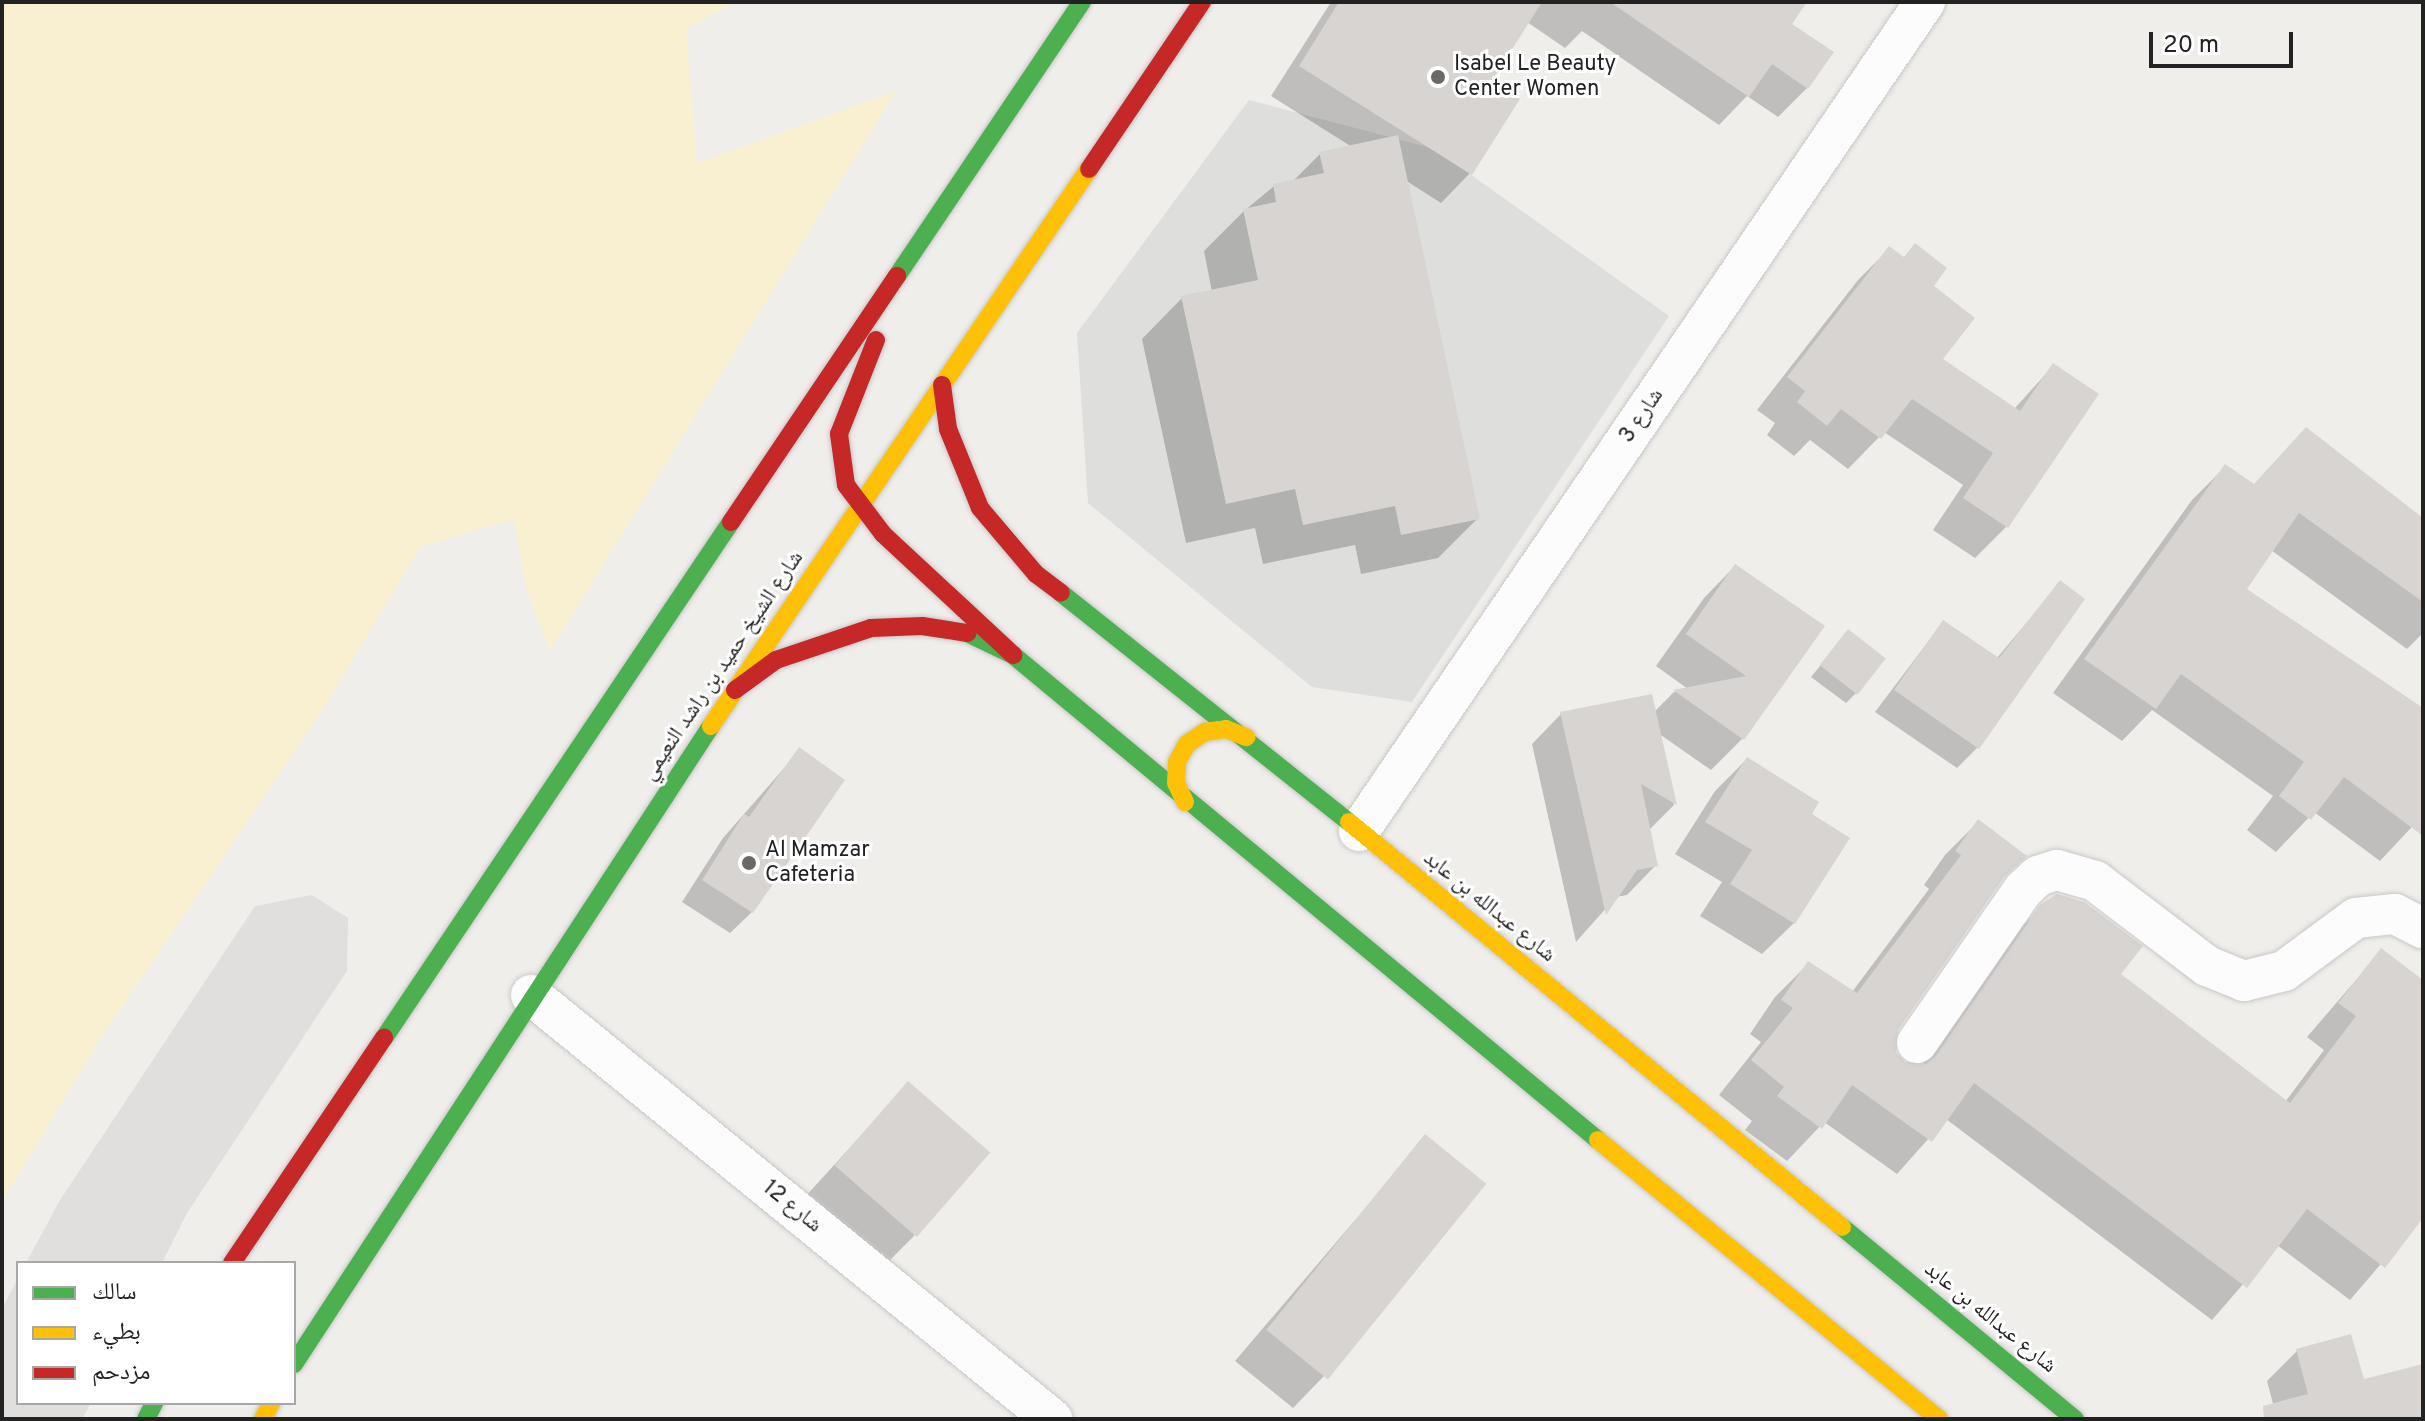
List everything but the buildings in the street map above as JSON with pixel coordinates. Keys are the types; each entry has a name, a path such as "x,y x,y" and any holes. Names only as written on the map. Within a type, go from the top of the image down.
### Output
{"main road":[{"path":"233,1261 1082,2"},
{"name":"شارع الشيخ حميد بن راشد النعيمي","path":"296,1361 531,995 1202,2"},
{"path":"894,280 839,434 843,472 859,507 1013,655 1185,802 1939,1419"},
{"name":"شارع عبدالله بن عابد","path":"942,385 961,470 1005,543 1036,574 1246,737 2075,1419"},
{"path":"735,690 776,660 823,640 871,628 922,626 973,634 1013,655"},
{"path":"1185,802 1176,783 1177,762 1187,744 1205,732 1226,729 1246,737"}],"street":[{"name":"شارع 3","path":"1359,831 1925,2"},
{"path":"1917,1043 2023,890 2038,876 2057,870 2095,881 2207,966 2244,981 2284,971 2356,918 2395,914 2423,928"},
{"name":"شارع 12","path":"531,995 1052,1419"}],"shaded area":[{"path":"1249,100 1435,149 1669,316 1412,702 1312,687 1088,503 1077,333"},
{"path":"312,895 348,918 347,971 187,1213 163,1261 27,1261 60,1200 255,906"},
{"path":"16,1283 16,1405 90,1405 82,1419 2,1419 2,1308"}],"sand":[{"path":"2,2 733,2 686,30 697,163 896,91 550,651 527,592 514,519 420,547 325,706 99,1041 2,1202"}],"traffic: fast":[{"path":"897,276 1082,2"},
{"path":"384,1038 731,522"},
{"path":"1061,593 1349,822"},
{"path":"967,633 1013,655 1598,1140"},
{"path":"296,1361 711,726"},
{"path":"1842,1227 2075,1419"},
{"path":"146,1419 153,1405"}],"traffic: slow":[{"path":"711,726 1089,169"},
{"path":"1185,802 1176,783 1177,762 1187,744 1205,732 1226,729 1246,737"},
{"path":"1349,822 1842,1227"},
{"path":"1598,1140 1939,1419"},
{"path":"263,1419 270,1405"}],"traffic: jam":[{"path":"1089,169 1202,2"},
{"path":"731,522 897,276"},
{"path":"876,340 839,434 846,485 883,534 1013,655"},
{"path":"942,385 948,429 980,508 1036,574 1061,593"},
{"path":"735,690 776,660 871,628 922,626 967,633"},
{"path":"233,1261 384,1038"}],"place":[{"name":"Isabel Le Beauty Center Women","path":"1438,77"},
{"name":"Al Mamzar Cafeteria","path":"749,863"}]}
